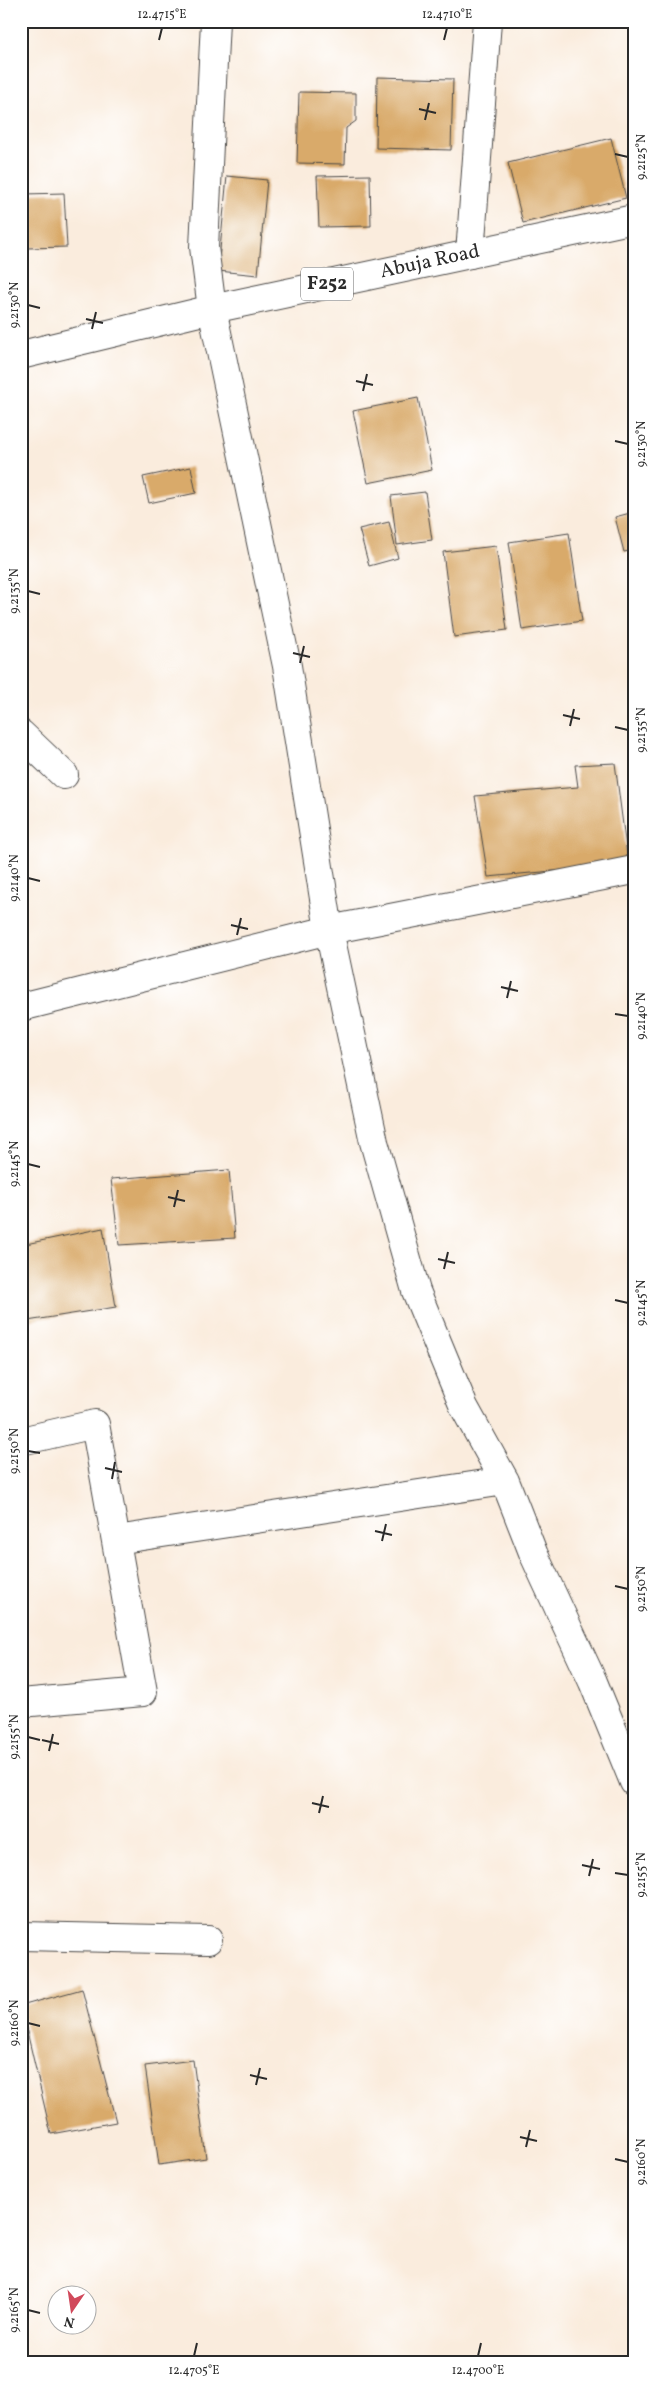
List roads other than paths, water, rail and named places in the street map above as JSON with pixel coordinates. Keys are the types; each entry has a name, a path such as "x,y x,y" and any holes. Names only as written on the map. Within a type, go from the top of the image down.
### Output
{"street":[{"path":"215,21 204,247 212,309 287,666 329,930 374,1142 416,1290 464,1407 505,1481 534,1556 593,1682 634,1782"},
{"path":"470,254 487,21"},
{"name":"Abuja Road","path":"21,355 212,309 634,219"},
{"path":"21,734 64,775"},
{"path":"21,1007 329,930 634,870"},
{"path":"21,1441 95,1424 143,1692 21,1702"},
{"path":"116,1540 505,1481"},
{"path":"21,1936 208,1940"}]}
